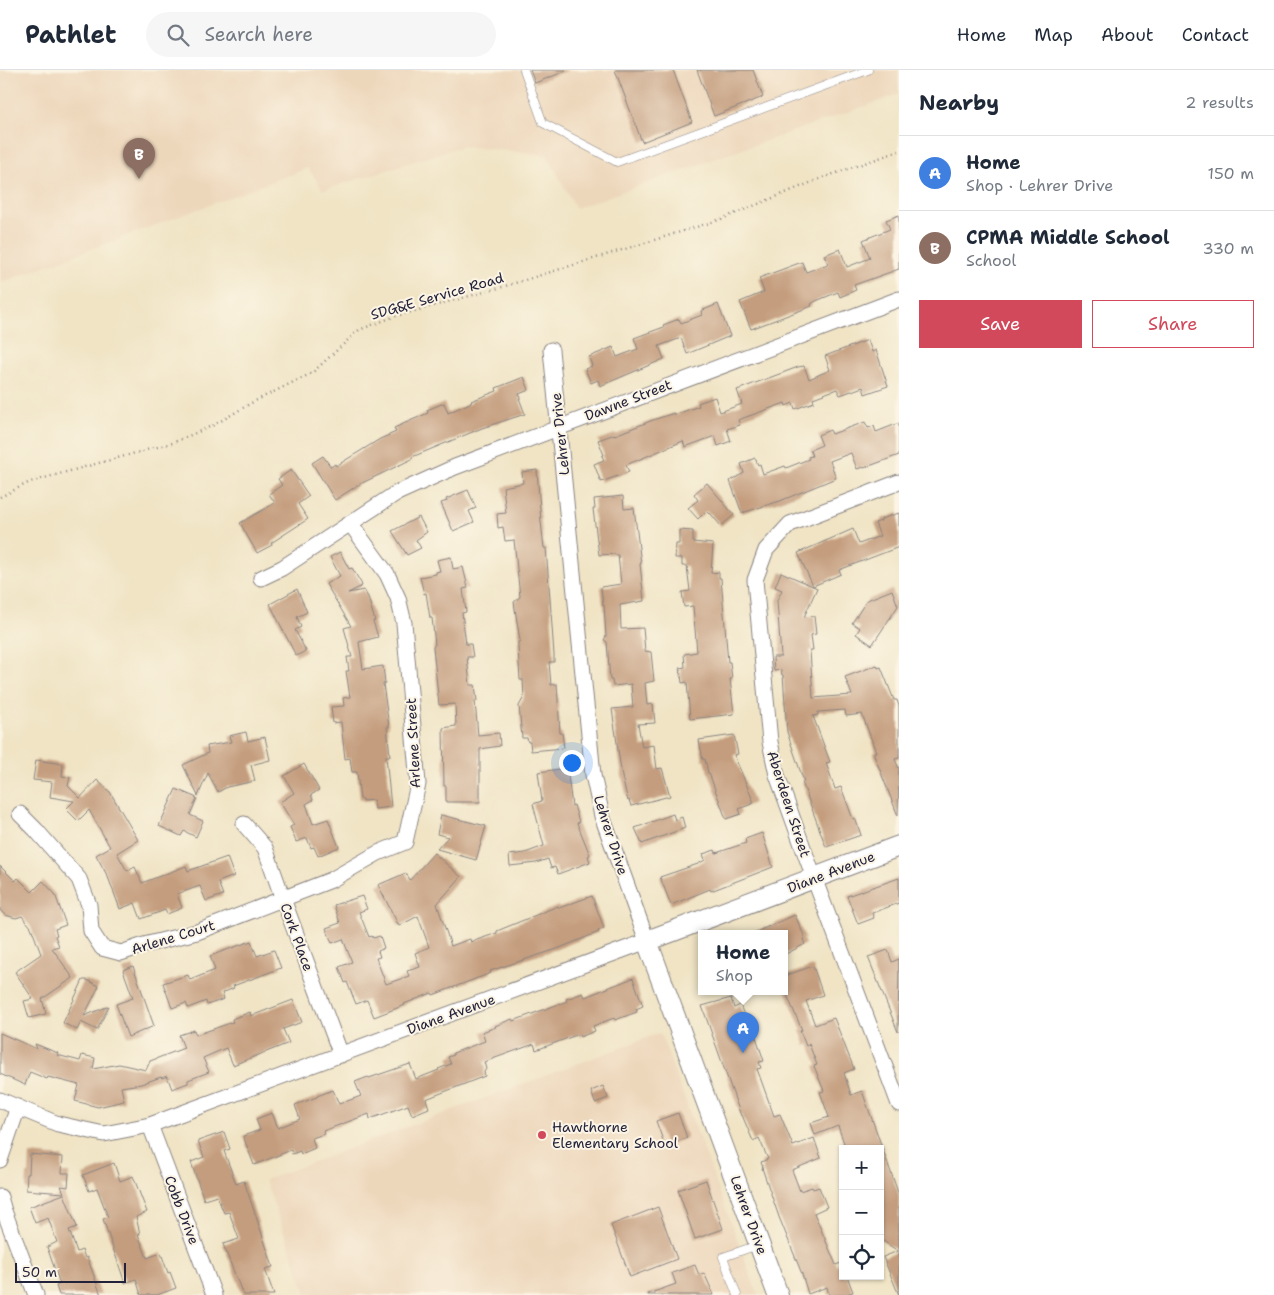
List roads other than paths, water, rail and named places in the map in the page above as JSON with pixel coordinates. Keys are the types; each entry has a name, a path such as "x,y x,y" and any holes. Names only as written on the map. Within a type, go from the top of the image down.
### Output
{"street":[{"name":"Dawne Street","path":"261,578 282,568 395,494 455,467 559,426 899,299"},
{"name":"Lehrer Drive","path":"550,350 593,775 602,816 778,1295"},
{"name":"Aberdeen Street","path":"899,482 790,524 766,550 755,580 770,742 777,775 899,1104"},
{"name":"Arlene Street","path":"283,900 331,880 378,853 405,842 418,784 404,622 398,598 387,574 350,523"},
{"name":"Arlene Court","path":"20,814 79,879 89,905 91,931 102,948 121,953 144,945 196,932 283,900"},
{"name":"Cork Place","path":"244,824 265,848 341,1055"},
{"name":"Diane Avenue","path":"0,1100 58,1124 104,1134 150,1124 341,1055 899,846"},
{"path":"0,1160 18,1107"},
{"name":"Cobb Drive","path":"150,1124 214,1295"},
{"path":"0,1197 36,1295"}],"lane":[{"path":"524,70 544,123 617,162 868,70"},
{"path":"737,1295 723,1258 760,1244"}],"place":[{"name":"CPMA Middle School","path":"139,179"},
{"name":"Home","path":"743,1053"},
{"name":"Hawthorne Elementary School","path":"542,1135"}]}
